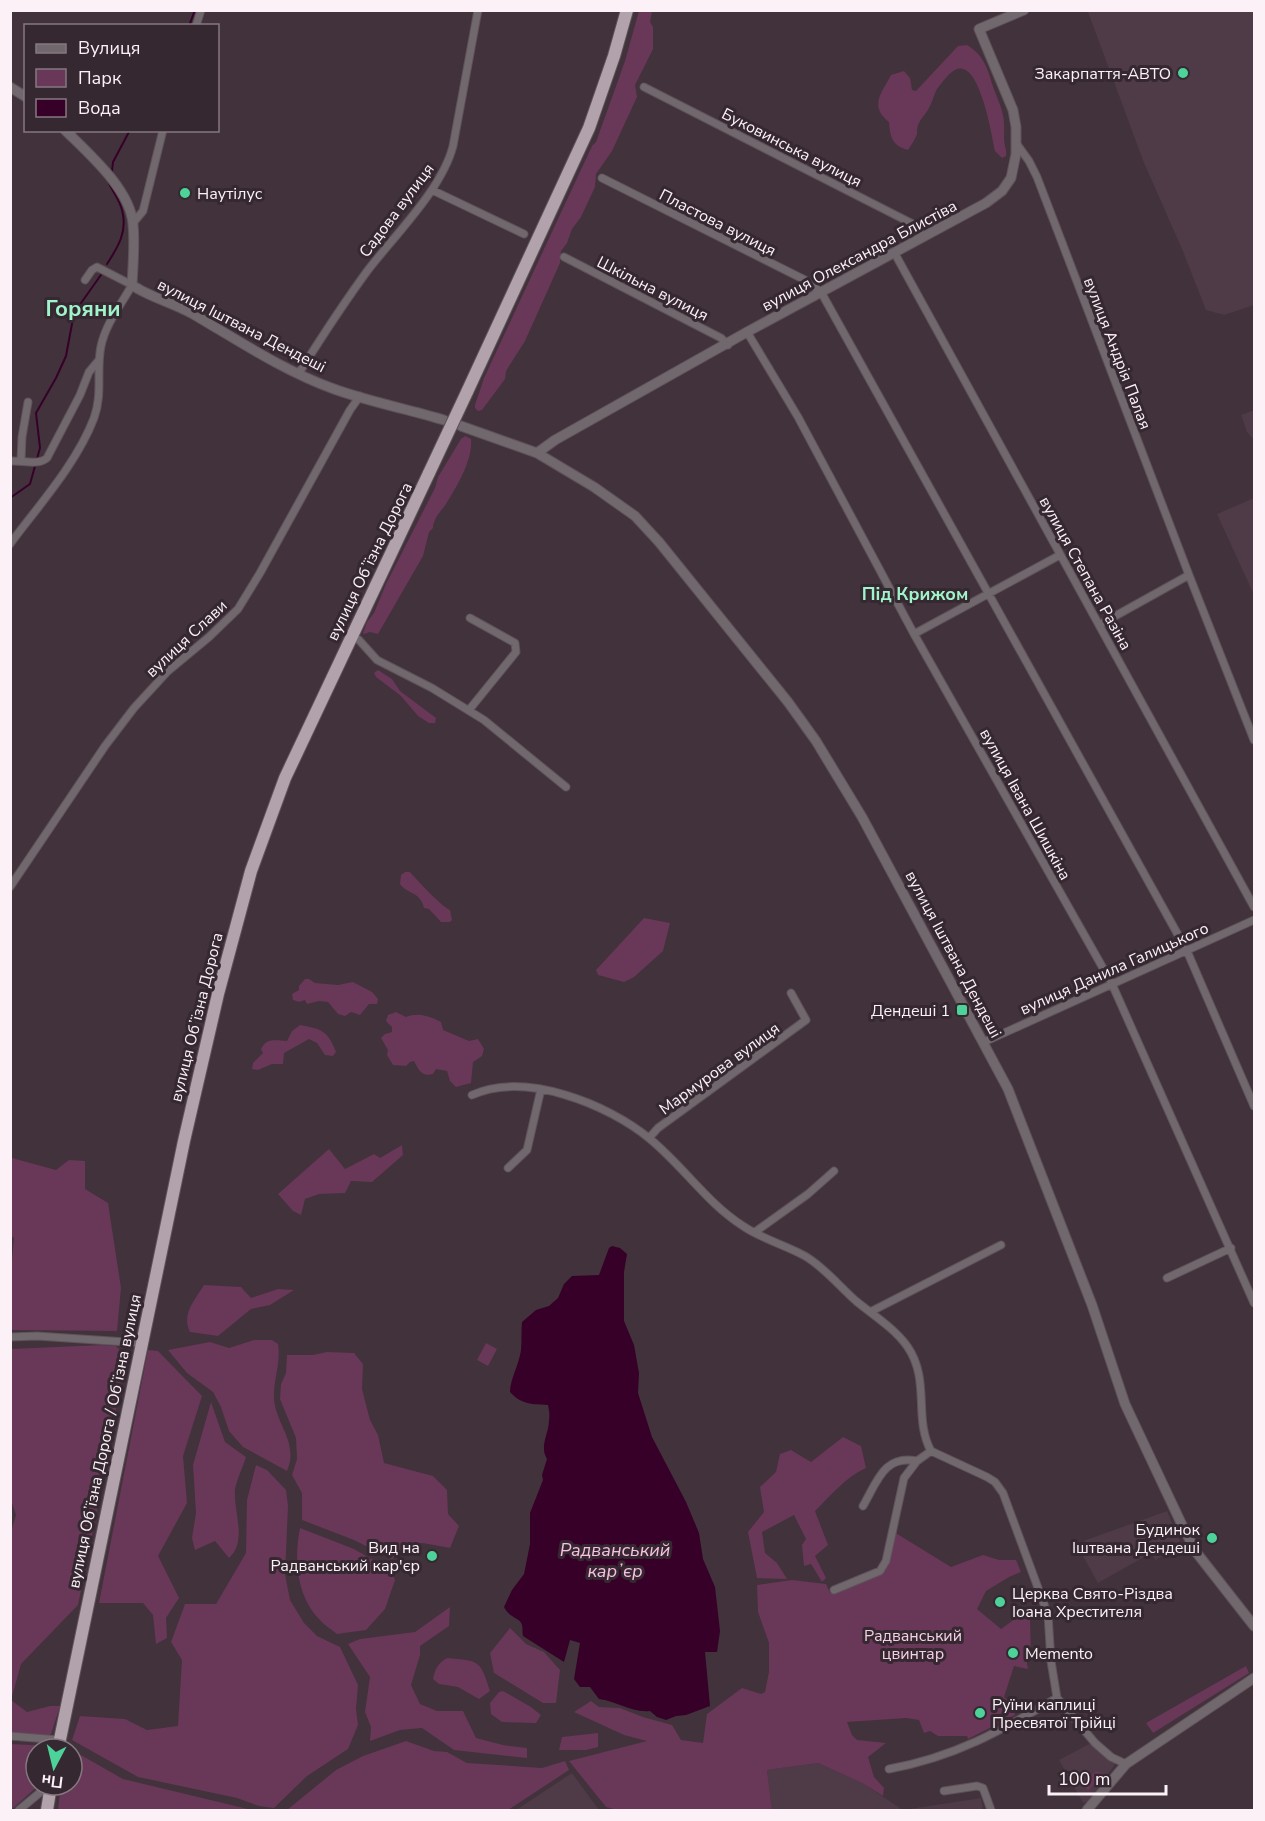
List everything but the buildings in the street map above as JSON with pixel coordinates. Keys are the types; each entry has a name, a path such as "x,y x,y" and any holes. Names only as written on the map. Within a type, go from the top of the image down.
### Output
{"highway":[{"name":"вулиця Обʼїзна Дорога","path":"184,1141 218,994 251,871 285,778 589,128 615,56 627,10"},
{"name":"вулиця Обʼїзна Дорога / Обʼїзна вулиця","path":"60,1737 184,1141"}],"street":[{"name":"Садова вулиця","path":"299,373 369,269 432,190 449,158 453,147 478,10"},
{"name":"вулиця Олександра Блистіва","path":"537,453 555,440 728,345 747,332 986,203 1002,191 1011,178 1016,127 1013,110 979,29 1024,10"},
{"path":"10,87 24,96"},
{"name":"Буковинська вулиця","path":"644,87 911,223 922,237"},
{"path":"10,544 84,439 98,406 99,360 103,338 108,323 132,285 133,223 128,206 115,184 67,132"},
{"path":"133,223 143,211 163,132"},
{"name":"вулиця Андрія Палая","path":"1016,143 1037,177 1254,740"},
{"name":"Пластова вулиця","path":"602,178 805,280 821,292"},
{"path":"432,190 524,234"},
{"name":"вулиця Степана Разіна","path":"894,252 1254,907"},
{"name":"Шкільна вулиця","path":"564,257 721,338 728,345"},
{"path":"85,280 97,267 132,285"},
{"name":"вулиця Іштвана Дендеші","path":"132,285 175,305 275,363 334,389 444,420"},
{"path":"821,292 1187,951 1254,1106"},
{"name":"вулиця Івана Шишкіна","path":"747,332 798,417 914,634 1112,984 1254,1303"},
{"path":"10,461 36,462 47,458 80,395 89,372 99,360"},
{"name":"вулиця Слави","path":"10,886 105,746 134,708 168,671 238,609 360,396"},
{"path":"21,460 28,402"},
{"name":"вулиця Іштвана Дендеші","path":"462,426 537,453 617,502 642,524 788,702 816,741 846,789 1008,1089 1092,1305 1125,1404 1196,1552 1254,1626"},
{"path":"914,634 1060,555"},
{"path":"1099,625 1189,575"},
{"path":"469,710 517,648 515,643 470,618"},
{"path":"351,635 377,660 469,710 519,747 566,787"},
{"name":"вулиця Данила Галицького","path":"984,1042 1254,920"},
{"name":"Мармурова вулиця","path":"649,1138 658,1128 806,1020 791,993"},
{"path":"472,1095 482,1090 504,1087 541,1089 591,1104 633,1126 649,1138 713,1203 743,1227 794,1250 817,1264 906,1345 916,1363 922,1387 924,1436 930,1451 994,1482 1008,1501 1048,1615 1056,1698 1095,1743 1111,1757 1126,1764"},
{"path":"508,1168 527,1150 541,1089"},
{"path":"754,1232 808,1194 834,1172"},
{"path":"870,1312 1001,1245"},
{"path":"1167,1278 1231,1248"},
{"path":"10,1337 38,1336 141,1343"},
{"path":"834,1590 880,1571 886,1560 902,1484 917,1461 930,1451"},
{"path":"863,1506 886,1467 895,1461 917,1461"},
{"path":"1087,1810 1126,1764 1254,1678"},
{"path":"889,1769 922,1763 985,1738 1056,1698"},
{"path":"944,1791 977,1786 983,1788 991,1810"},
{"path":"19,1810 35,1797"}],"shaded area":[{"path":"1091,10 1254,11 1254,305 1224,315 1206,310 1144,163 1088,12"},
{"path":"1254,410 1254,440 1247,432 1241,415"},
{"path":"1254,498 1254,595 1217,514"},
{"path":"1167,1511 1182,1546 1156,1561 1151,1553 1098,1583 1079,1549 1086,1540"},
{"path":"1091,1743 1116,1763 1089,1801 1083,1803 1059,1760"},
{"path":"818,1763 864,1784 903,1810 772,1810 767,1770"},
{"path":"572,1773 599,1810 516,1810"},
{"path":"981,1798 983,1810 903,1810"}],"green space":[{"path":"639,11 652,11 650,22 653,27 653,49 635,85 637,97 612,151 596,174 595,187 561,251 560,263 525,341 506,371 505,379 482,410 478,411 475,405 484,378 592,146 596,142 625,61"},
{"path":"967,45 983,60 1000,105 1004,119 1006,156 1002,158 995,151 984,101 972,76 965,70 957,69 937,89 908,150 896,144 890,133 889,122 879,111 878,105 891,75 904,71 910,78 912,90 916,91 958,46"},
{"path":"465,436 471,439 467,464 429,532 423,556 378,634 370,632 364,634 367,622 374,613 386,584 435,488 438,477"},
{"path":"378,670 392,679 400,691 436,718 435,723 429,723 418,716 401,696 376,677 374,673"},
{"path":"410,872 450,910 452,920 450,922 441,922 429,909 424,908 417,896 400,884 401,875"},
{"path":"644,918 670,923 663,951 634,977 624,982 598,975 596,970"},
{"path":"305,979 315,983 338,985 353,982 372,992 378,999 377,1004 369,1004 360,1015 351,1012 345,1016 338,1014 328,1002 319,1001 307,1004 305,1000 299,1002 293,1000 292,994 299,990 299,986"},
{"path":"396,1012 406,1017 428,1016 441,1022 443,1030 469,1041 478,1039 484,1049 482,1056 473,1062 471,1083 456,1087 450,1081 447,1071 436,1069 433,1074 426,1074 421,1072 414,1061 406,1066 393,1065 381,1038 392,1032 392,1027 386,1021 388,1015"},
{"path":"300,1025 314,1028 327,1035 336,1052 333,1056 325,1055 317,1043 309,1039 284,1053 283,1064 272,1064 258,1070 252,1069 253,1063 263,1053 261,1049 263,1045 272,1040 287,1041 292,1031"},
{"path":"402,1145 403,1155 372,1182 351,1181 345,1193 319,1194 305,1199 301,1215 293,1211 278,1194 329,1149 345,1169 374,1154 380,1158"},
{"path":"12,1158 56,1170 69,1160 85,1161 85,1189 108,1203 121,1288 117,1331 11,1330 10,1280 14,1238 10,1235"},
{"path":"204,1285 241,1287 251,1298 278,1289 294,1290 270,1305 251,1309 218,1336 190,1332 188,1325 190,1307"},
{"path":"254,1340 272,1340 278,1344 279,1357 274,1395 277,1414 290,1450 287,1471 243,1447 229,1431 213,1392 187,1373 168,1350 210,1342 229,1348"},
{"path":"486,1343 497,1349 488,1366 477,1360"},
{"path":"116,1346 125,1356 78,1605 21,1664 11,1700 27,1712 60,1706 51,1734 47,1736 11,1733 10,1535 16,1515 10,1497 10,1349"},
{"path":"148,1350 158,1351 202,1396 183,1456 187,1503 158,1556 179,1598 166,1618 167,1638 156,1644 153,1615 143,1603 99,1603"},
{"path":"327,1352 354,1353 363,1364 362,1389 370,1420 378,1435 384,1463 433,1476 447,1490 448,1514 459,1526 450,1548 419,1543 407,1547 392,1559 354,1540 302,1520 302,1493 292,1475 297,1459 296,1438 280,1399 281,1384 286,1373 287,1355 313,1355"},
{"path":"211,1402 225,1442 246,1457 235,1489 238,1543 229,1558 215,1541 195,1550 192,1538 196,1513 193,1465"},
{"path":"843,1437 861,1446 866,1468 845,1481 815,1511 828,1545 815,1556 826,1578 822,1582 811,1564 804,1566 802,1545 806,1539 794,1515 762,1532 765,1553 777,1563 787,1579 757,1578 748,1532 764,1512 760,1487 776,1472 780,1454 791,1450 811,1462"},
{"path":"256,1465 267,1470 286,1490 288,1506 285,1574 290,1600 304,1623 317,1636 340,1647 358,1685 356,1709 358,1725 348,1749 307,1776 274,1808 138,1777 84,1747 84,1737 73,1737 80,1716 125,1719 147,1730 178,1726 182,1660 171,1642 185,1604 216,1604 246,1553 247,1500"},
{"path":"300,1528 354,1549 392,1571 395,1580 385,1609 366,1630 337,1634 311,1609 301,1588 297,1564"},
{"name":"Радванський цвинтар","path":"894,1532 951,1567 983,1555 999,1560 1016,1560 1021,1572 986,1591 977,1609 1001,1629 1023,1613 1030,1620 1031,1655 1026,1658 1028,1669 1014,1666 1004,1697 1013,1705 1015,1715 968,1739 967,1736 938,1736 930,1731 924,1733 919,1720 906,1718 847,1722 852,1735 857,1740 886,1743 868,1757 874,1777 884,1788 883,1796 864,1784 818,1763 767,1770 772,1810 617,1810 606,1807 569,1761 647,1741 624,1735 574,1712 591,1701 599,1707 620,1708 672,1725 681,1740 703,1743 707,1714 742,1688 761,1694 765,1692 769,1672 769,1643 758,1612 757,1585 792,1580 826,1584 830,1593 885,1571"},
{"path":"450,1607 449,1626 420,1646 420,1655 411,1685 420,1704 437,1711 463,1711 476,1738 527,1748 527,1758 454,1750 422,1728 400,1730 370,1741 371,1727 365,1712 370,1677 348,1644 360,1639 415,1632"},
{"path":"510,1628 526,1644 544,1652 560,1670 556,1703 543,1703 494,1673 490,1653"},
{"path":"447,1658 472,1661 477,1664 484,1673 490,1691 479,1699 458,1687 439,1684 433,1679 435,1672 439,1664"},
{"path":"1246,1666 1249,1673 1153,1733 1146,1723"},
{"path":"503,1691 541,1715 536,1723 502,1722 491,1714 490,1703 499,1692"},
{"path":"598,1733 598,1747 586,1750 559,1750 562,1737"},
{"path":"406,1741 434,1751 447,1752 467,1763 542,1768 565,1761 569,1770 508,1810 287,1810 336,1770 363,1756"},
{"path":"11,1744 24,1745 26,1797 11,1810"},
{"path":"84,1757 123,1779 252,1810 58,1810 60,1797 84,1797"},
{"path":"1096,1771 1103,1773 1088,1791 1082,1781"}],"water":[{"name":"Радванський карʼєр","path":"612,1246 620,1248 627,1254 624,1272 624,1321 634,1345 639,1373 638,1393 652,1437 686,1502 699,1533 703,1559 715,1587 720,1631 717,1652 705,1652 710,1706 666,1720 650,1711 637,1710 599,1699 590,1687 580,1687 574,1679 580,1643 570,1640 564,1662 523,1636 521,1623 504,1607 512,1590 524,1574 530,1544 530,1513 543,1480 542,1475 547,1459 544,1445 549,1425 548,1405 523,1402 510,1392 521,1350 522,1322 536,1310 549,1306 558,1298 564,1284 572,1276 599,1275 609,1248"}],"waterway":[{"path":"190,24 195,10"},
{"path":"112,171 113,162 129,132"},
{"path":"107,264 118,245 124,225 121,207 109,183"},
{"path":"10,498 30,484 40,448 36,413 66,356 74,313 103,272"}],"place":[{"name":"Закарпаття-АВТО","path":"1183,73"},
{"name":"Наутілус","path":"185,193"},
{"name":"Дендеші 1","path":"962,1010"},
{"name":"Будинок Іштвана Дєндеші","path":"1212,1538"},
{"name":"Вид на Радванський кар'єр","path":"432,1556"},
{"name":"Церква Свято-Різдва Іоана Хрестителя","path":"1000,1602"},
{"name":"Memento","path":"1013,1653"},
{"name":"Руїни каплиці Пресвятої Трійці","path":"980,1713"}],"district":[{"name":"Горяни","path":"83,308"},
{"name":"Під Крижом","path":"915,594"}]}
